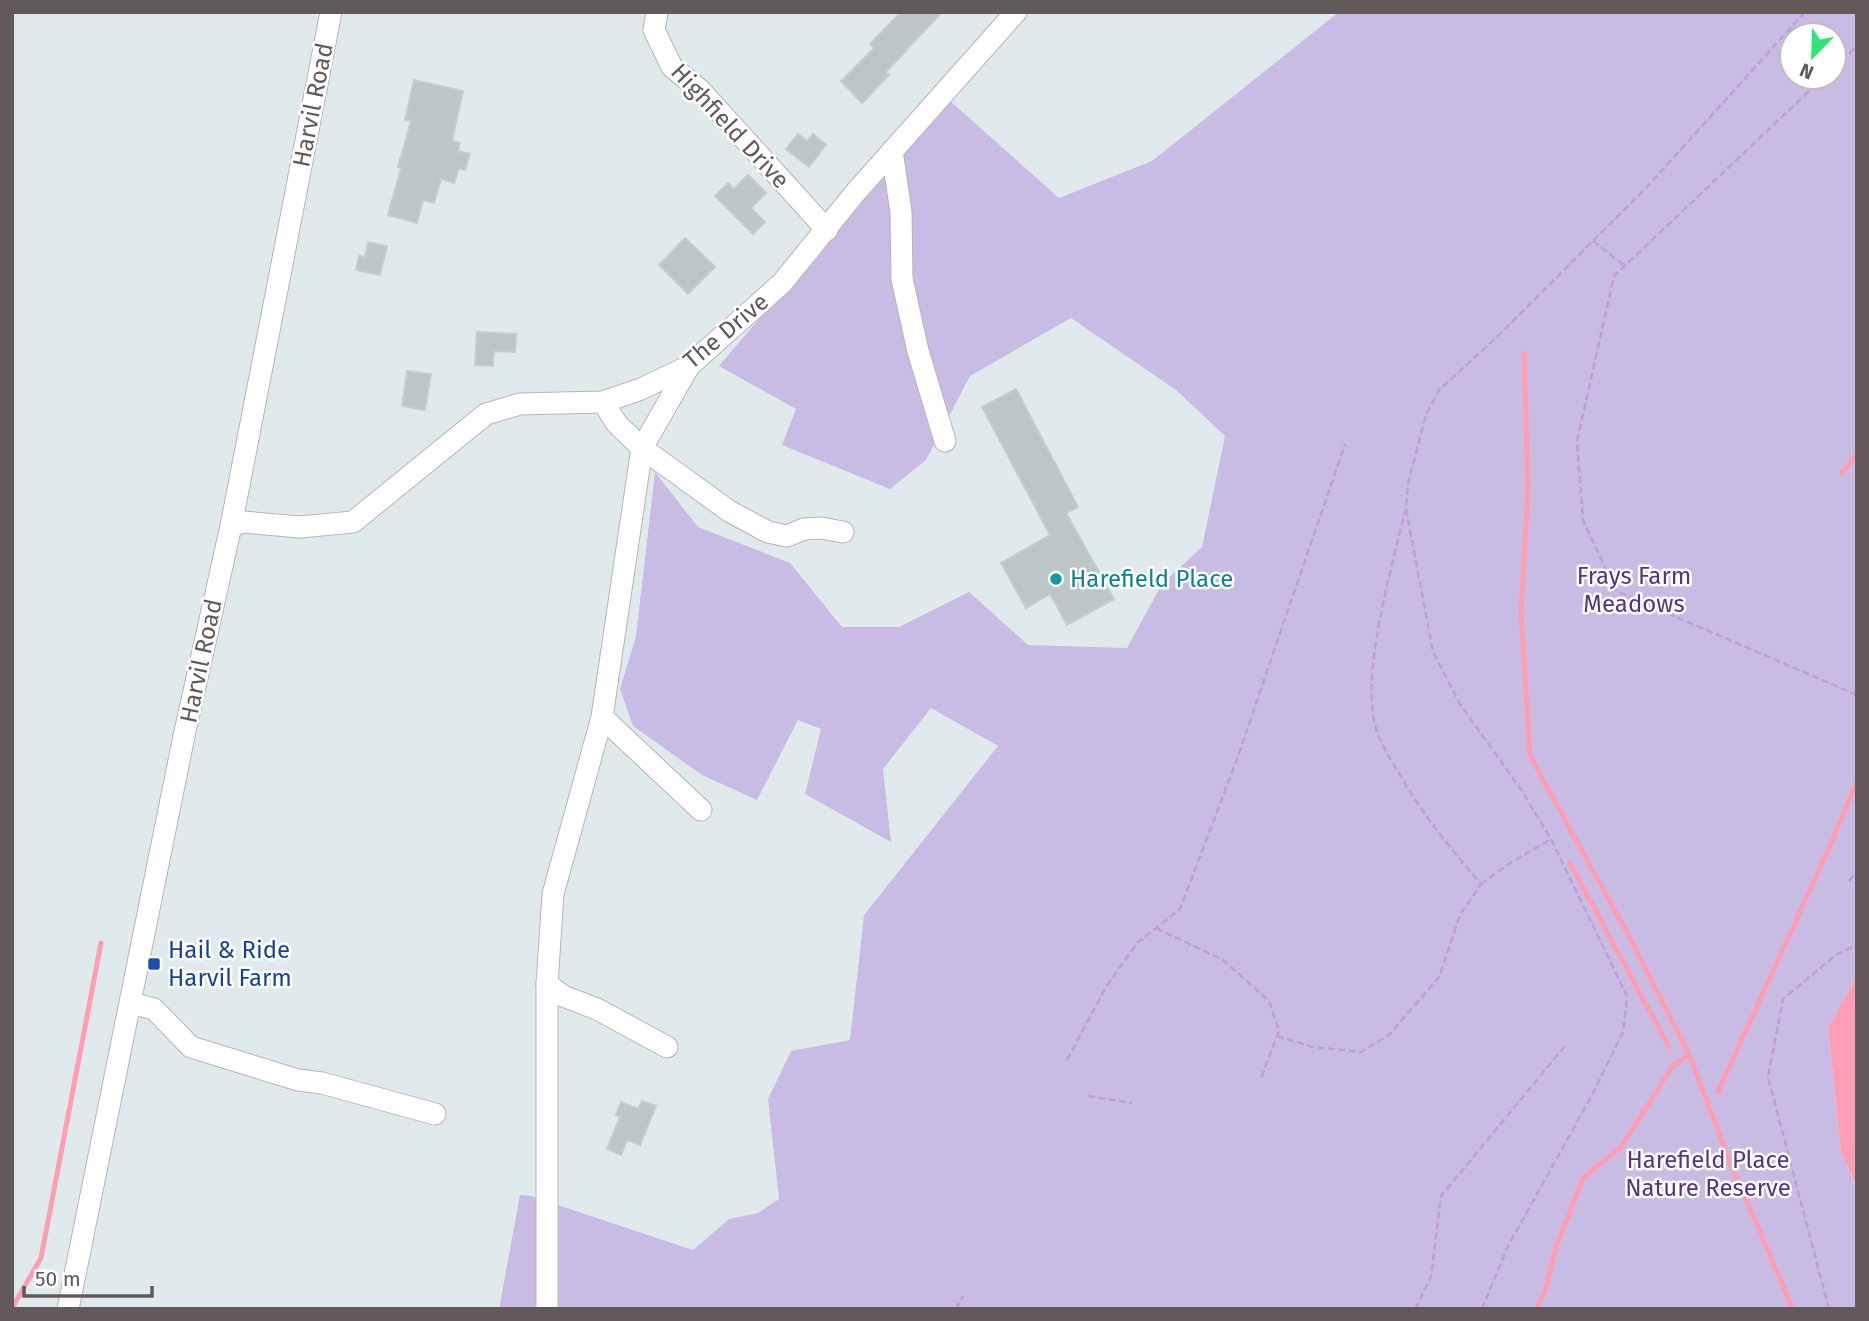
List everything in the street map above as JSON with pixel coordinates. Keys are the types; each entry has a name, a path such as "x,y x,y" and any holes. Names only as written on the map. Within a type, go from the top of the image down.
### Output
{"street":[{"name":"Harvil Road","path":"68,1309 184,736 231,526 331,12"},
{"name":"Highfield Drive","path":"657,12 654,30 673,67 700,90 827,230"},
{"name":"The Drive","path":"231,526 243,522 300,527 354,522 486,414 520,404 603,402 641,389 689,366 782,284 855,193 1016,12"},
{"path":"892,151 901,212 902,279 918,351 946,441"},
{"path":"547,1309 547,984 553,894 602,717 642,448 689,366"},
{"path":"603,402 617,424 642,448 729,511 768,533 787,536 804,529 821,528 843,532"},
{"path":"602,717 701,810"},
{"path":"547,984 563,996 597,1009 667,1047"},
{"path":"131,1003 154,1009 191,1047 298,1080 322,1083 435,1114"}],"path":[{"path":"1480,884 1416,804 1387,752 1374,722 1371,695 1376,650 1406,509 1408,484 1426,415 1439,390 1497,338 1646,188 1805,12"},
{"path":"1809,91 1614,276 1577,441 1583,520 1616,591 1857,695"},
{"path":"1592,241 1625,266"},
{"path":"1067,1060 1106,987 1137,943 1180,909 1237,759 1345,444"},
{"path":"1406,509 1433,652 1460,704 1522,791 1551,839 1627,996 1623,1032 1591,1097 1508,1246 1482,1309"},
{"path":"1277,1036 1313,1047 1361,1052 1389,1035 1439,977 1460,915 1480,884 1551,839"},
{"path":"1849,881 1857,872"},
{"path":"1156,928 1223,960 1269,1001 1279,1031 1261,1079"},
{"path":"1829,1309 1768,1077 1783,999 1836,955 1857,945"},
{"path":"1415,1309 1431,1277 1441,1196 1565,1046"},
{"path":"1088,1096 1132,1103"},
{"path":"956,1309 963,1296"}],"green space":[{"path":"1339,12 1857,12 1857,976 1828,1029 1841,1152 1857,1189 1857,1309 499,1309 520,1195 531,1196 693,1250 729,1219 758,1213 779,1199 768,1099 791,1051 850,1040 864,915 998,746 931,708 883,769 891,842 805,794 821,729 798,720 757,800 702,775 633,726 620,689 636,636 655,472 698,527 790,563 842,627 899,627 969,592 1028,645 1127,648 1162,584 1202,547 1225,436 1176,390 1071,318 970,376 926,460 890,489 782,445 796,409 719,366 786,287 816,260 833,233 949,100 1059,198 1152,161"}],"shaded area":[{"path":"1857,976 1857,1188 1841,1152 1828,1028"}],"building":[{"path":"901,12 942,12 886,72 889,75 862,103 841,81 874,48 870,44"},
{"path":"414,80 463,91 452,141 460,143 458,151 470,154 465,170 459,168 454,183 441,179 434,203 423,200 417,223 388,215 411,121 405,120"},
{"path":"798,134 807,141 813,134 826,145 809,167 786,149"},
{"path":"748,175 766,193 751,208 765,222 753,234 715,196 728,183 734,189"},
{"path":"685,238 715,267 688,294 659,265"},
{"path":"368,242 387,246 380,275 356,270 359,256 365,257"},
{"path":"477,332 516,334 515,352 494,351 493,366 475,365"},
{"path":"407,371 431,374 425,410 402,406"},
{"path":"1016,389 1078,507 1066,513 1114,599 1067,625 1050,594 1026,608 1001,563 1050,535 982,407"},
{"path":"642,1101 656,1106 640,1145 627,1140 621,1155 607,1149 620,1117 616,1115 621,1102 638,1109"}],"waterway":[{"path":"1524,353 1528,488 1521,612 1530,756 1630,938 1689,1054 1728,1157 1793,1309"},
{"path":"1842,473 1857,454"},
{"path":"1718,1092 1857,781"},
{"path":"1570,863 1669,1047"},
{"path":"12,1308 41,1258 101,943"},
{"path":"1536,1309 1545,1291 1556,1247 1583,1178 1621,1147 1672,1067 1689,1054"}],"place":[{"name":"Harefield Place","path":"1056,579"},
{"name":"Hail & Ride Harvil Farm","path":"154,964"}],"park label":[{"name":"Frays Farm Meadows","path":"1634,590"},
{"name":"Harefield Place Nature Reserve","path":"1708,1174"}]}
